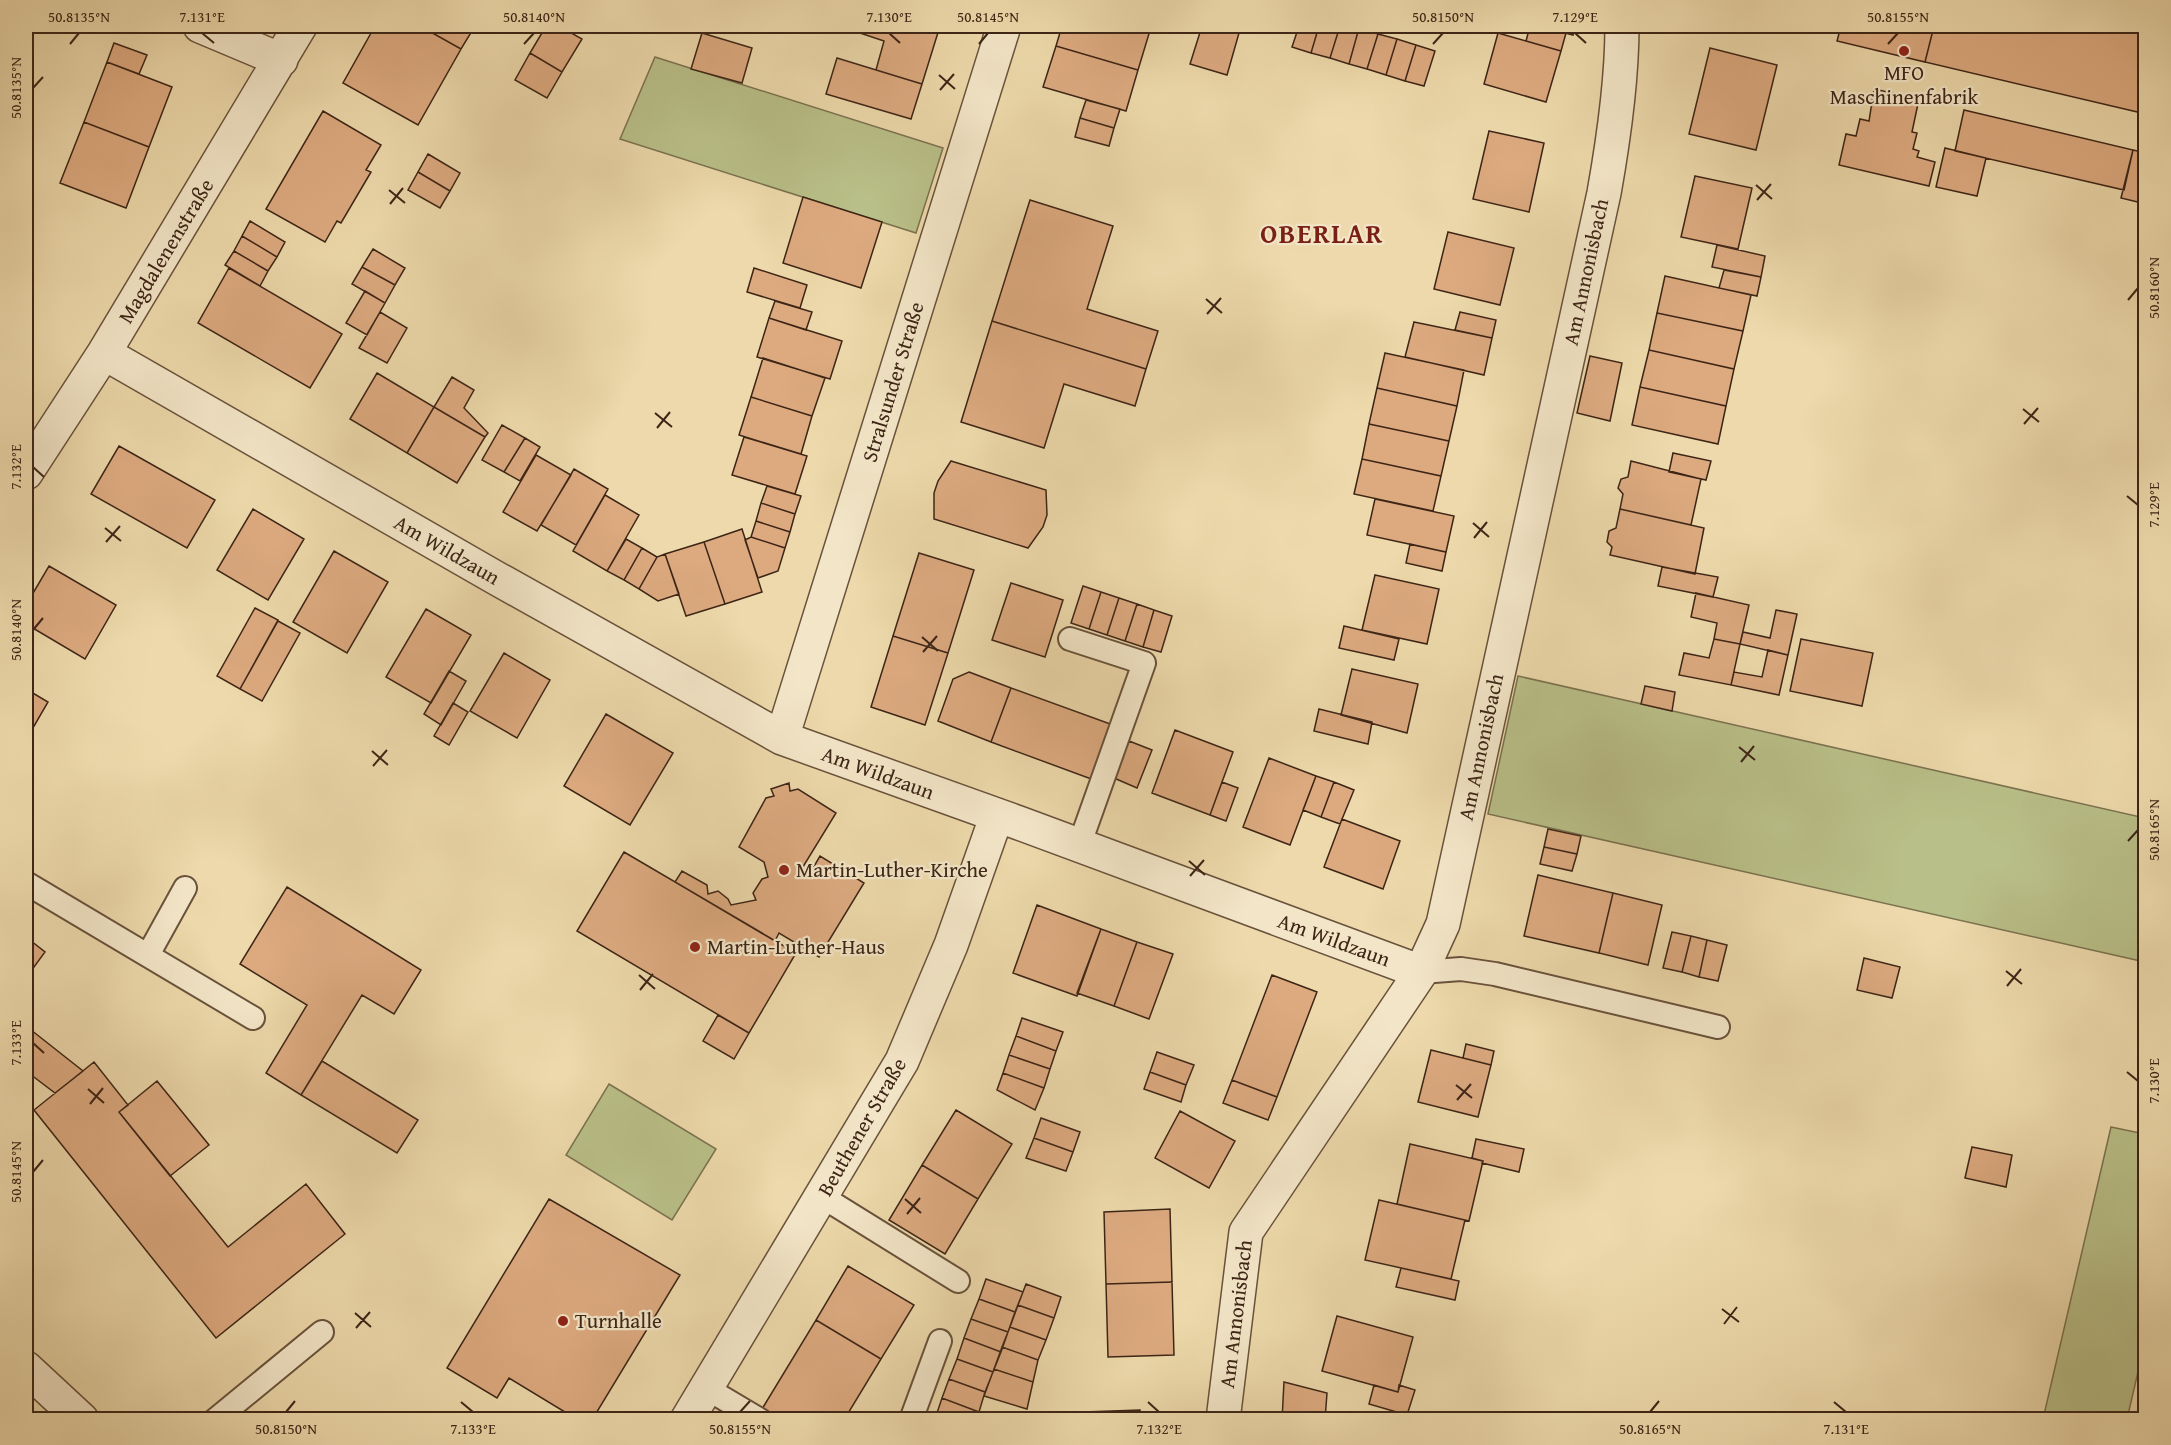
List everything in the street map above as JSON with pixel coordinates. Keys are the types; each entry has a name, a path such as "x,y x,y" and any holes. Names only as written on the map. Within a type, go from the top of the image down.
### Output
{"street":[{"path":"200,26 281,60"},
{"name":"Magdalenenstraße","path":"26,473 104,352 300,26"},
{"name":"Stralsunder Straße","path":"782,738 1004,26"},
{"name":"Am Annonisbach","path":"1222,1419 1246,1232 1421,972 1443,924 1604,193 1615,129 1622,26"},
{"name":"Am Wildzaun","path":"104,352 424,537 782,738 1421,972"},
{"name":"Beuthener Straße","path":"687,1419 902,1061 951,945 997,815"},
{"path":"26,1368 82,1419"}],"lane":[{"path":"1070,639 1144,663 1079,846"},
{"path":"26,883 253,1018"},
{"path":"148,955 185,888"},
{"name":"Am Wildzaun","path":"1421,972 1461,969 1496,974 1718,1027"},
{"path":"821,1196 958,1281"},
{"path":"215,1419 322,1332"},
{"path":"911,1419 940,1341"},
{"path":"706,1388 760,1419"}],"green space":[{"path":"655,57 943,148 916,233 620,139"},
{"path":"1518,676 2145,818 2145,962 1488,814"},
{"path":"609,1084 716,1149 672,1220 566,1155"},
{"path":"2111,1127 2145,1134 2145,1342 2127,1419 2043,1419"}],"building":[{"path":"375,26 420,26 461,49 418,125 343,83"},
{"path":"420,26 475,26 461,49"},
{"path":"546,26 559,26 582,39 562,72 530,53"},
{"path":"849,26 940,26 922,84 876,70 884,41 848,29"},
{"path":"1062,26 1151,27 1138,70 1056,46"},
{"path":"1202,26 1213,26 1239,33 1227,75 1190,64"},
{"path":"1299,26 1319,26 1311,53 1292,47"},
{"path":"1319,26 1340,26 1330,58 1311,53"},
{"path":"1340,26 1359,28 1349,64 1330,58"},
{"path":"1530,26 1540,26 1566,33 1561,51 1526,41"},
{"path":"1540,26 1576,26 1573,35"},
{"name":"MFO Maschinenfabrik","path":"1841,26 1934,26 1925,62 1837,41"},
{"path":"1934,26 2131,26 2146,29 2146,114 1925,62"},
{"path":"1359,28 1378,34 1367,69 1349,64"},
{"path":"702,33 752,48 742,83 691,69"},
{"path":"1498,33 1561,51 1546,102 1484,84"},
{"path":"1378,34 1397,39 1386,75 1367,69"},
{"path":"1397,39 1416,45 1405,81 1386,75"},
{"path":"114,43 147,55 139,74 107,62"},
{"path":"1416,45 1435,51 1424,86 1405,81"},
{"path":"1056,46 1138,70 1126,111 1043,87"},
{"path":"1710,48 1777,65 1756,150 1689,134"},
{"path":"530,53 562,72 547,98 515,80"},
{"path":"837,58 922,84 911,119 826,94"},
{"path":"107,62 172,87 149,147 84,122"},
{"path":"1874,89 1919,99 1912,132 1917,133 1913,149 1919,151 1917,157 1935,162 1929,186 1839,165 1846,134 1856,136 1860,119 1869,121"},
{"path":"1086,100 1120,109 1114,128 1080,118"},
{"path":"1964,110 2133,150 2124,190 1955,151"},
{"path":"323,111 381,145 366,170 371,172 341,223 337,221 325,242 266,209"},
{"path":"1080,118 1114,128 1109,146 1075,137"},
{"path":"84,122 149,147 126,208 60,183"},
{"path":"1489,131 1544,143 1529,212 1473,199"},
{"path":"1945,148 1986,158 1977,196 1936,187"},
{"path":"2133,150 2146,153 2146,204 2121,198"},
{"path":"428,154 460,173 450,191 418,172"},
{"path":"418,172 450,191 440,208 408,190"},
{"path":"1695,176 1752,188 1738,249 1681,237"},
{"path":"803,197 882,222 861,288 783,263"},
{"path":"1030,200 1113,226 1087,309 1158,331 1146,369 992,321"},
{"path":"250,221 285,242 277,257 242,236"},
{"path":"1448,232 1514,248 1500,305 1434,289"},
{"path":"242,236 277,257 268,271 234,251"},
{"path":"1717,245 1765,256 1761,277 1712,267"},
{"path":"373,249 405,268 395,285 362,267"},
{"path":"234,251 268,271 260,286 225,265"},
{"path":"362,267 395,285 385,303 352,284"},
{"path":"229,268 342,334 310,388 198,323"},
{"path":"754,268 807,285 800,308 747,292"},
{"path":"1724,270 1761,277 1757,296 1719,288"},
{"path":"1665,276 1751,295 1743,331 1657,313"},
{"path":"365,291 385,303 367,335 346,323"},
{"path":"775,301 812,312 806,330 769,318"},
{"path":"380,312 407,328 387,363 359,348"},
{"path":"1460,312 1496,320 1492,338 1455,330"},
{"path":"1657,313 1743,331 1734,369 1649,350"},
{"path":"769,318 842,341 830,379 757,357"},
{"path":"992,321 1146,369 1135,406 1064,384 1044,448 961,422"},
{"path":"1414,322 1492,338 1484,375 1405,357"},
{"path":"1649,350 1734,369 1726,406 1640,387"},
{"path":"1385,353 1464,370 1457,406 1377,388"},
{"path":"1590,356 1622,363 1610,421 1577,413"},
{"path":"763,358 825,378 812,416 751,397"},
{"path":"377,373 434,407 407,453 350,419"},
{"path":"452,377 474,390 464,408 488,433 485,437 434,407"},
{"path":"1640,387 1726,406 1718,444 1632,425"},
{"path":"1377,388 1457,406 1449,441 1369,424"},
{"path":"751,397 812,416 801,454 739,435"},
{"path":"434,407 485,437 457,483 407,453"},
{"path":"1369,424 1449,441 1441,476 1362,459"},
{"path":"502,425 525,438 504,472 482,460"},
{"path":"744,437 807,456 795,494 732,475"},
{"path":"525,438 540,447 520,481 504,472"},
{"path":"119,446 215,500 187,548 91,494"},
{"path":"1673,453 1711,461 1706,480 1669,472"},
{"path":"536,455 571,475 537,531 503,512"},
{"path":"1362,459 1441,476 1433,511 1354,494"},
{"path":"951,461 1046,490 1047,515 1043,527 1028,548 934,519 934,493 938,481"},
{"path":"1631,461 1701,479 1691,525 1620,509 1623,494 1618,488 1621,479 1628,477"},
{"path":"574,469 608,489 576,545 541,525"},
{"path":"767,486 801,496 795,514 761,503"},
{"path":"605,495 639,515 607,571 573,551"},
{"path":"1375,499 1454,516 1446,552 1367,535"},
{"path":"761,503 795,514 790,532 756,521"},
{"path":"253,509 304,539 268,600 217,570"},
{"path":"1620,509 1704,528 1695,574 1610,555 1612,547 1607,542 1609,531 1616,528"},
{"path":"756,521 790,532 785,548 751,537"},
{"path":"742,529 762,592 725,604 704,542"},
{"path":"751,537 785,548 778,571 758,578 745,540"},
{"path":"626,539 642,548 624,580 607,571"},
{"path":"704,542 725,604 686,616 665,554"},
{"path":"1410,544 1446,552 1442,571 1406,563"},
{"path":"642,548 657,557 639,589 624,580"},
{"path":"334,551 388,582 347,653 293,622"},
{"path":"919,553 974,570 948,653 893,636"},
{"path":"665,554 679,594 658,601 639,589 657,557"},
{"path":"49,566 116,605 85,659 26,624 26,605"},
{"path":"1662,567 1718,577 1713,597 1658,586"},
{"path":"1375,575 1439,589 1427,644 1362,630"},
{"path":"1011,583 1063,600 1045,657 992,640"},
{"path":"1083,586 1101,592 1089,629 1071,623"},
{"path":"1101,592 1119,598 1107,635 1089,629"},
{"path":"1696,593 1749,605 1740,644 1714,639 1717,623 1691,617"},
{"path":"1119,598 1137,604 1125,641 1107,635"},
{"path":"1137,604 1154,610 1143,647 1125,641"},
{"path":"255,608 278,620 240,689 217,676"},
{"path":"426,609 471,635 431,703 386,677"},
{"path":"1154,610 1172,616 1161,652 1143,647"},
{"path":"1776,610 1797,614 1788,655 1740,644 1743,632 1770,638"},
{"path":"278,621 300,633 262,701 240,689"},
{"path":"1344,626 1399,639 1394,660 1339,648"},
{"path":"893,636 948,653 925,725 871,707"},
{"path":"1714,639 1740,644 1731,685 1679,675 1684,653 1709,658"},
{"path":"1801,639 1873,653 1862,706 1790,691"},
{"path":"1768,650 1788,655 1779,695 1731,685 1734,672 1762,677"},
{"path":"504,653 550,680 517,738 470,711"},
{"path":"1352,669 1418,684 1407,733 1341,715"},
{"path":"449,671 466,681 441,725 424,714"},
{"path":"969,672 1011,688 991,742 938,721 953,679"},
{"path":"1645,686 1675,692 1672,711 1641,704"},
{"path":"1011,688 1113,725 1094,780 991,742"},
{"path":"26,689 48,702 26,740"},
{"path":"453,703 468,712 449,745 434,736"},
{"path":"1319,709 1372,722 1368,744 1314,731"},
{"path":"606,714 673,753 630,825 564,786"},
{"path":"1175,730 1233,752 1210,815 1152,793"},
{"path":"1129,741 1152,750 1137,788 1114,778"},
{"path":"1269,758 1316,776 1290,845 1243,827"},
{"path":"1316,776 1334,782 1321,817 1303,810"},
{"path":"1222,782 1238,788 1226,821 1210,815"},
{"path":"1334,782 1354,790 1340,824 1321,817"},
{"name":"Martin-Luther-Kirche","path":"789,783 790,791 798,789 836,813 801,870 809,875 820,856 864,883 819,957 779,933 775,941 675,882 682,871 707,885 708,894 718,891 728,899 731,905 756,900 753,893 762,879 768,877 764,862 739,847 766,798 774,796 771,789"},
{"path":"1342,819 1400,841 1383,889 1324,867"},
{"path":"1548,829 1581,836 1577,854 1544,847"},
{"path":"1544,847 1577,854 1572,871 1540,864"},
{"name":"Martin-Luther-Haus","path":"624,852 796,953 749,1033 577,931"},
{"path":"1538,875 1613,893 1599,953 1524,936"},
{"path":"287,887 421,970 394,1014 362,995 301,1095 266,1073 307,1005 240,964"},
{"path":"1613,893 1662,905 1648,965 1599,953"},
{"path":"1037,905 1101,929 1077,996 1013,973"},
{"path":"1101,929 1137,942 1114,1006 1077,993"},
{"path":"1672,932 1691,936 1682,972 1663,968"},
{"path":"1691,936 1707,940 1699,977 1682,972"},
{"path":"26,937 45,952 26,978"},
{"path":"1707,940 1727,945 1718,981 1699,977"},
{"path":"1137,942 1173,954 1149,1019 1114,1006"},
{"path":"1864,958 1900,967 1892,998 1857,990"},
{"path":"1272,975 1317,992 1277,1097 1232,1080"},
{"path":"718,1015 749,1033 734,1059 703,1041"},
{"path":"1022,1018 1063,1032 1056,1051 1016,1036"},
{"path":"26,1026 83,1071 55,1093 26,1071"},
{"path":"1016,1036 1056,1051 1050,1069 1009,1055"},
{"path":"1466,1044 1494,1051 1491,1065 1463,1058"},
{"path":"1431,1050 1491,1065 1478,1117 1418,1102"},
{"path":"1157,1052 1194,1065 1186,1085 1150,1072"},
{"path":"1009,1055 1050,1069 1044,1088 1003,1073"},
{"path":"322,1061 418,1120 397,1153 301,1095"},
{"path":"94,1062 128,1105 119,1112 228,1247 306,1184 345,1234 216,1338 34,1110"},
{"path":"1150,1072 1186,1085 1181,1102 1144,1089"},
{"path":"1003,1073 1044,1088 1035,1110 997,1090"},
{"path":"1232,1080 1277,1097 1268,1120 1223,1103"},
{"path":"157,1081 209,1145 170,1176 119,1112"},
{"path":"956,1110 1012,1144 978,1199 922,1165"},
{"path":"1180,1111 1235,1141 1209,1188 1155,1158"},
{"path":"1041,1118 1080,1132 1073,1152 1034,1138"},
{"path":"1034,1138 1073,1152 1066,1171 1026,1158"},
{"path":"1476,1139 1524,1149 1519,1172 1482,1163 1483,1161 1472,1158"},
{"path":"1410,1144 1483,1161 1469,1221 1397,1204"},
{"path":"1972,1147 2012,1155 2006,1187 1965,1178"},
{"path":"922,1165 978,1199 945,1254 889,1220"},
{"name":"Turnhalle","path":"549,1199 680,1275 592,1420 578,1420 509,1378 497,1398 447,1368"},
{"path":"1379,1200 1465,1220 1451,1279 1365,1260"},
{"path":"1170,1209 1172,1282 1106,1284 1104,1212"},
{"path":"848,1266 914,1305 881,1359 816,1320"},
{"path":"1401,1268 1459,1281 1455,1300 1396,1287"},
{"path":"986,1279 1023,1292 1015,1312 979,1299"},
{"path":"1172,1282 1174,1355 1108,1357 1106,1284"},
{"path":"1026,1284 1061,1297 1054,1318 1018,1305"},
{"path":"979,1299 1015,1312 1008,1332 971,1319"},
{"path":"1018,1305 1054,1318 1046,1340 1010,1327"},
{"path":"1337,1316 1413,1337 1398,1392 1322,1371"},
{"path":"971,1319 1008,1332 1001,1352 964,1338"},
{"path":"816,1320 881,1359 844,1420 780,1420 762,1409"},
{"path":"1010,1327 1046,1340 1038,1360 1002,1347"},
{"path":"964,1338 1001,1352 993,1372 957,1359"},
{"path":"1002,1347 1038,1360 1033,1382 994,1369"},
{"path":"957,1359 993,1372 985,1392 949,1379"},
{"path":"994,1369 1033,1382 1027,1409 984,1396"},
{"path":"949,1379 985,1392 979,1412 942,1398"},
{"path":"1284,1382 1327,1393 1325,1420 1282,1420"},
{"path":"1374,1385 1398,1392 1399,1385 1415,1390 1407,1415 1369,1404"},
{"path":"942,1398 979,1412 976,1420 935,1419"},
{"path":"1140,1410 1141,1420 1084,1420 1084,1412"}],"place":[{"name":"MFO Maschinenfabrik","path":"1904,51"},
{"name":"Martin-Luther-Kirche","path":"784,870"},
{"name":"Martin-Luther-Haus","path":"695,947"},
{"name":"Turnhalle","path":"563,1321"}],"district":[{"name":"OBERLAR","path":"1322,234"}]}
